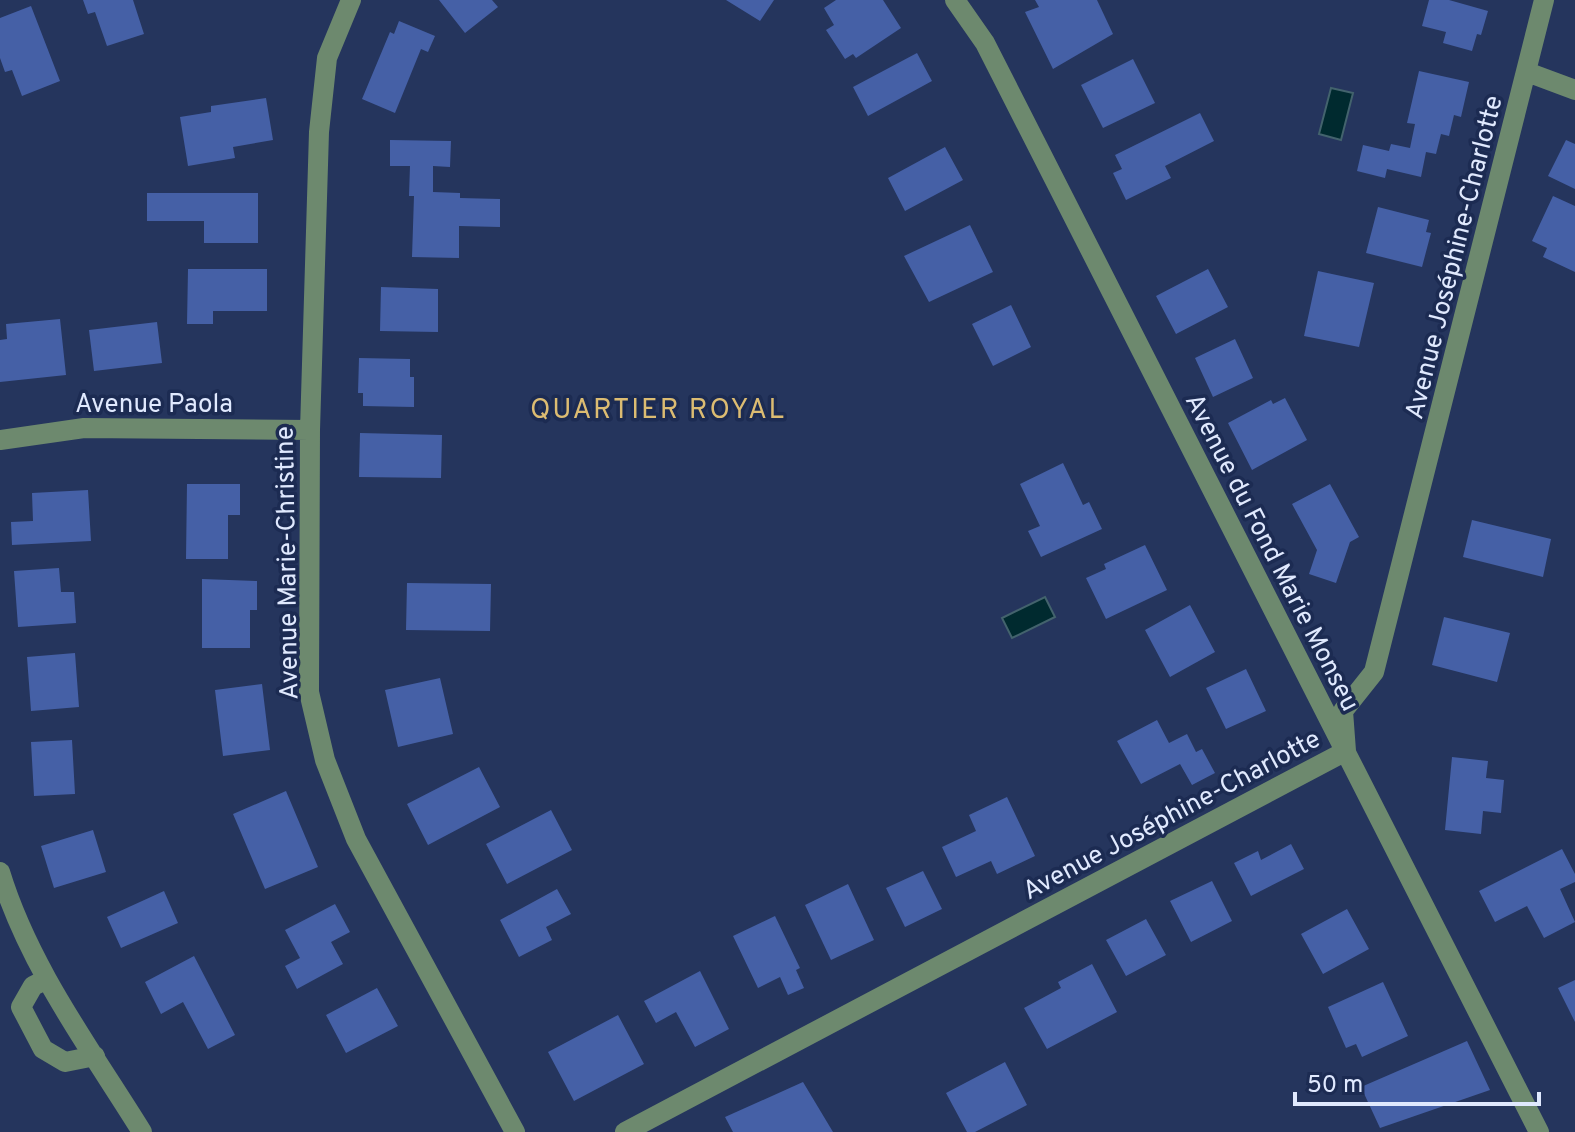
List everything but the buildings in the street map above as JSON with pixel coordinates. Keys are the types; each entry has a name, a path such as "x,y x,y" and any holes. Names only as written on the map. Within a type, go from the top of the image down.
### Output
{"street":[{"name":"Avenue Marie-Christine","path":"351,0 327,58 319,132 310,430 309,692 325,760 356,839 515,1132"},
{"name":"Avenue du Fond Marie Monseu","path":"955,0 985,43 1539,1132"},
{"name":"Avenue Joséphine-Charlotte","path":"625,1132 1346,751 1343,711 1374,672 1544,0"},
{"path":"1527,72 1575,90"},
{"name":"Avenue Paola","path":"0,440 84,428 310,430"},
{"path":"0,872 10,904 45,980 142,1132"},
{"path":"45,980 33,986 21,1007 43,1049 65,1062 95,1056"}],"shaded area":[{"path":"1331,88 1353,93 1341,140 1319,134"},
{"path":"1045,597 1055,617 1012,638 1002,618"}],"district":[{"name":"QUARTIER ROYAL","path":"658,408"}]}
